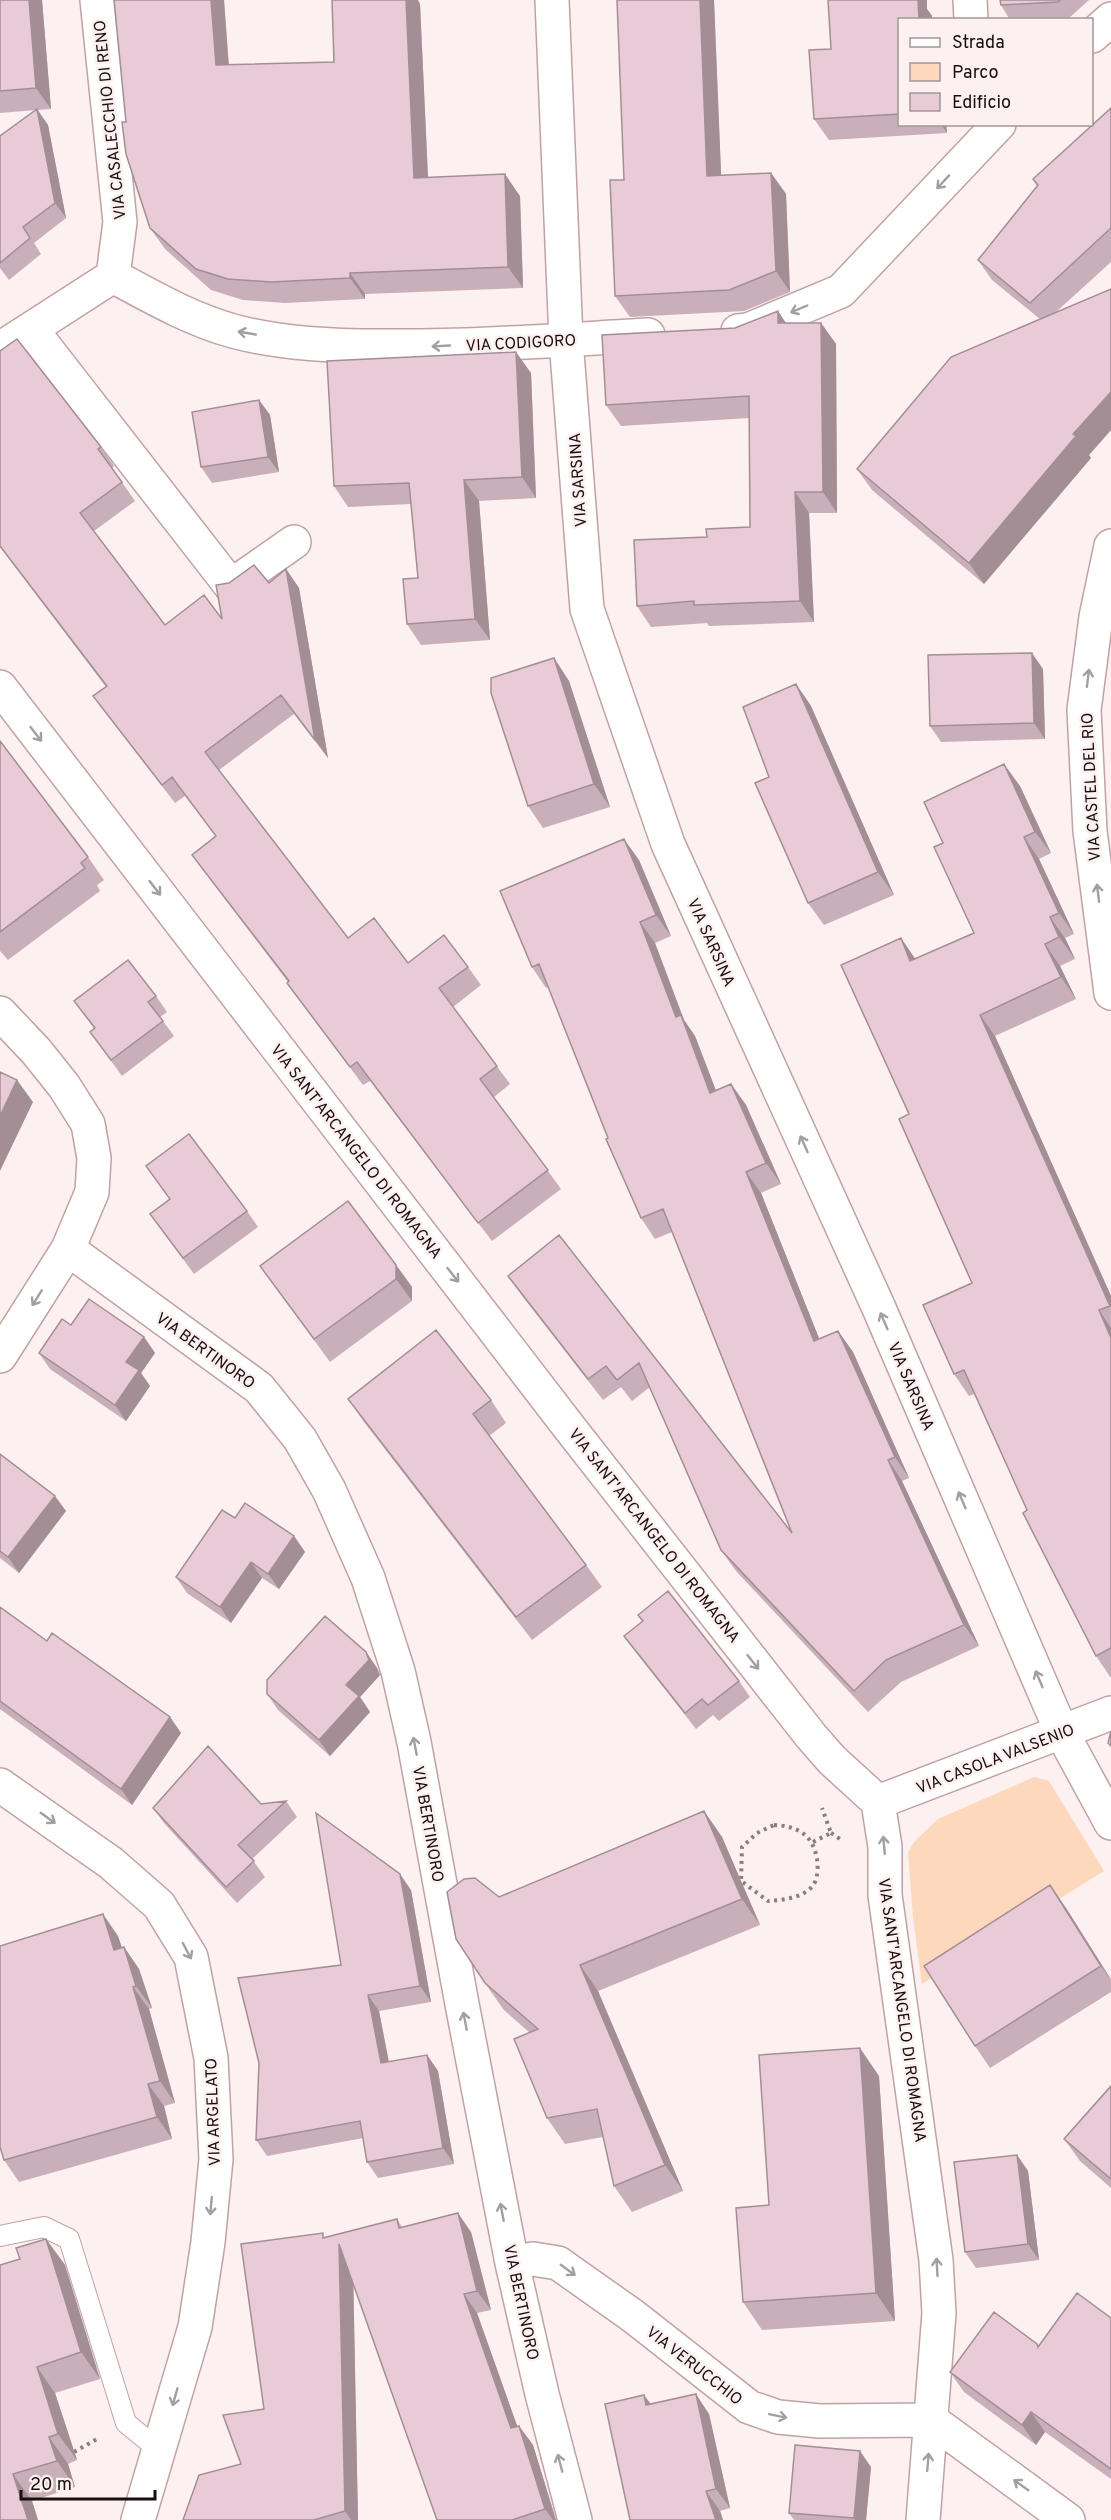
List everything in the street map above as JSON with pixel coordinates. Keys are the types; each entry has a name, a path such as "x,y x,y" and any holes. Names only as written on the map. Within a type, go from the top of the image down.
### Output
{"street":[{"name":"VIA CASALECCHIO DI RENO","path":"97,0 120,222 113,276"},
{"name":"VIA SARSINA","path":"552,0 566,340 587,609 668,844 878,1306 1062,1733 1111,1822"},
{"path":"970,0 971,18"},
{"path":"1093,35 1111,19"},
{"path":"713,332 748,330 841,291 984,132"},
{"path":"0,350 113,276"},
{"name":"VIA CODIGORO","path":"113,276 175,310 234,331 342,346 426,347 678,334"},
{"path":"31,329 231,586 294,542"},
{"name":"VIA CASTEL DEL RIO","path":"1111,546 1096,617 1084,710 1090,831 1111,993"},
{"name":"VIA SANT'ARCANGELO DI ROMAGNA","path":"0,687 569,1426 804,1726 832,1760 879,1803 885,1847 885,1896 936,2260 939,2313 923,2520"},
{"path":"0,1013 57,1077 88,1124 94,1158 92,1192 68,1249 0,1356"},
{"name":"VIA BERTINORO","path":"68,1249 259,1388 300,1439 330,1490 368,1578 398,1671 414,1742 512,2263 542,2394 575,2520"},
{"name":"VIA CASOLA VALSENIO","path":"879,1803 1111,1713"},
{"name":"VIA ARGELATO","path":"0,1785 111,1863 159,1905 191,1957 211,2058 216,2159 208,2242 195,2327 138,2520"},
{"name":"VIA VERUCCHIO","path":"512,2263 533,2259 558,2263 633,2316 749,2407 778,2417 820,2421 931,2420"},
{"path":"931,2420 1068,2520"}],"lane":[{"path":"0,2236 44,2227 69,2239 126,2423 159,2450"}],"path":[{"path":"774,1825 789,1825 806,1834 813,1842 818,1869 814,1883 804,1893 787,1899 768,1901 741,1881 742,1847 758,1833 774,1825"}],"green space":[{"path":"1034,1777 1049,1781 1104,1871 922,1984 913,1918 908,1853 914,1842 938,1819"}],"building":[{"path":"0,0 29,0 36,88 0,91"},
{"path":"114,0 211,0 216,65 334,62 332,0 406,0 414,178 505,174 508,267 350,273 350,278 271,282 228,279 196,269 150,228 126,154 122,122 126,122"},
{"path":"617,0 700,0 707,176 771,173 776,271 729,290 615,296 610,180 624,180"},
{"path":"828,0 918,0 919,18 898,18 898,114 814,119 809,50 831,49"},
{"path":"1000,0 1060,0 1058,2 1001,5"},
{"path":"1111,108 1111,228 1030,303 978,260 1038,185 1033,179"},
{"path":"37,109 55,203 23,227 30,238 0,263 0,136"},
{"path":"1111,289 1111,392 1073,434 1076,436 969,563 857,469 951,357"},
{"path":"778,311 778,323 821,323 823,492 795,492 800,601 694,605 694,601 637,606 634,540 707,537 706,529 750,527 749,396 606,405 602,335 735,328"},
{"path":"17,339 101,447 98,449 122,482 80,513 165,625 204,595 222,619 216,585 229,583 254,565 269,583 286,569 315,740 281,695 205,752 348,938 374,918 408,963 444,935 468,967 439,988 497,1066 480,1079 548,1170 478,1223 357,1062 350,1067 287,983 289,981 192,855 216,836 172,777 162,785 93,696 107,686 0,546 0,351"},
{"path":"516,352 522,477 464,480 475,619 407,624 403,579 418,578 409,483 334,486 327,361"},
{"path":"259,400 268,457 201,467 192,412"},
{"path":"1032,653 1034,723 930,726 928,655"},
{"path":"554,658 594,784 528,806 491,693 491,678"},
{"path":"796,684 878,872 808,903 755,783 769,777 743,707"},
{"path":"0,741 88,857 81,863 85,868 0,932"},
{"path":"1004,764 1035,832 1024,837 1059,913 1050,917 1059,937 1045,944 1061,977 980,1015 1110,1306 1099,1310 1111,1338 1111,1648 1096,1656 1023,1513 1027,1510 964,1370 954,1374 923,1305 972,1283 899,1119 909,1114 841,965 901,938 910,961 974,933 934,847 943,843 924,802"},
{"path":"624,839 656,915 640,922 676,1017 681,1015 710,1093 731,1084 766,1163 746,1172 814,1341 838,1331 895,1457 888,1460 964,1625 886,1660 854,1691 721,1550 639,1363 617,1380 606,1366 588,1379 508,1276 559,1235 792,1533 663,1209 641,1218 606,1139 608,1138 539,964 532,967 500,891"},
{"path":"128,960 156,996 148,1002 163,1021 111,1060 90,1032 95,1028 74,1001"},
{"path":"0,1072 17,1080 0,1116"},
{"path":"189,1134 247,1211 183,1258 150,1214 170,1199 146,1166"},
{"path":"348,1201 396,1265 396,1279 314,1339 260,1266"},
{"path":"89,1299 144,1337 126,1362 139,1370 115,1405 39,1353 62,1319 71,1325"},
{"path":"436,1330 491,1400 473,1414 586,1565 516,1617 348,1399"},
{"path":"0,1454 55,1496 8,1557 0,1551"},
{"path":"245,1503 294,1536 268,1574 251,1562 220,1607 176,1577 222,1510 235,1518"},
{"path":"668,1591 739,1681 708,1705 702,1699 685,1713 624,1636 643,1621 638,1615"},
{"path":"0,1607 47,1641 52,1633 170,1717 121,1789 0,1701"},
{"path":"325,1616 366,1652 369,1660 346,1685 359,1696 319,1740 267,1694 267,1680"},
{"path":"208,1746 261,1804 286,1801 238,1845 254,1861 226,1887 153,1808"},
{"path":"704,1811 742,1899 580,1965 665,2165 614,2186 597,2109 547,2118 514,2039 538,2029 485,1983 456,1939 447,1892 464,1879 475,1878 499,1897"},
{"path":"316,1813 400,1874 420,1986 368,1995 381,2063 427,2055 443,2148 367,2162 360,2121 256,2140 259,2063 238,1978 341,1965"},
{"path":"1050,1885 1101,1966 975,2046 924,1966"},
{"path":"103,1914 114,1950 124,1947 136,1986 133,1987 160,2081 148,2084 157,2117 4,2160 0,2147 0,1946"},
{"path":"860,2048 876,2293 743,2302 736,2208 769,2205 759,2055"},
{"path":"1111,2086 1111,2179 1064,2139"},
{"path":"1017,2155 1028,2244 965,2252 954,2162"},
{"path":"458,2213 477,2291 464,2294 511,2428 519,2426 545,2509 512,2520 437,2520 339,2244 345,2511 314,2520 183,2520 199,2475 241,2464 223,2415 264,2409 241,2244 323,2233 323,2238 397,2219 399,2228"},
{"path":"46,2239 81,2352 37,2367 58,2434 49,2437 57,2461 13,2474 28,2520 0,2520 0,2265 20,2259 16,2248"},
{"path":"1077,2293 1111,2318 1111,2469 1031,2412 1022,2425 950,2372 994,2312 1038,2347"},
{"path":"696,2394 716,2489 706,2491 716,2520 630,2520 605,2404 644,2395 646,2405"},
{"path":"795,2445 860,2451 854,2518 789,2513"}]}
